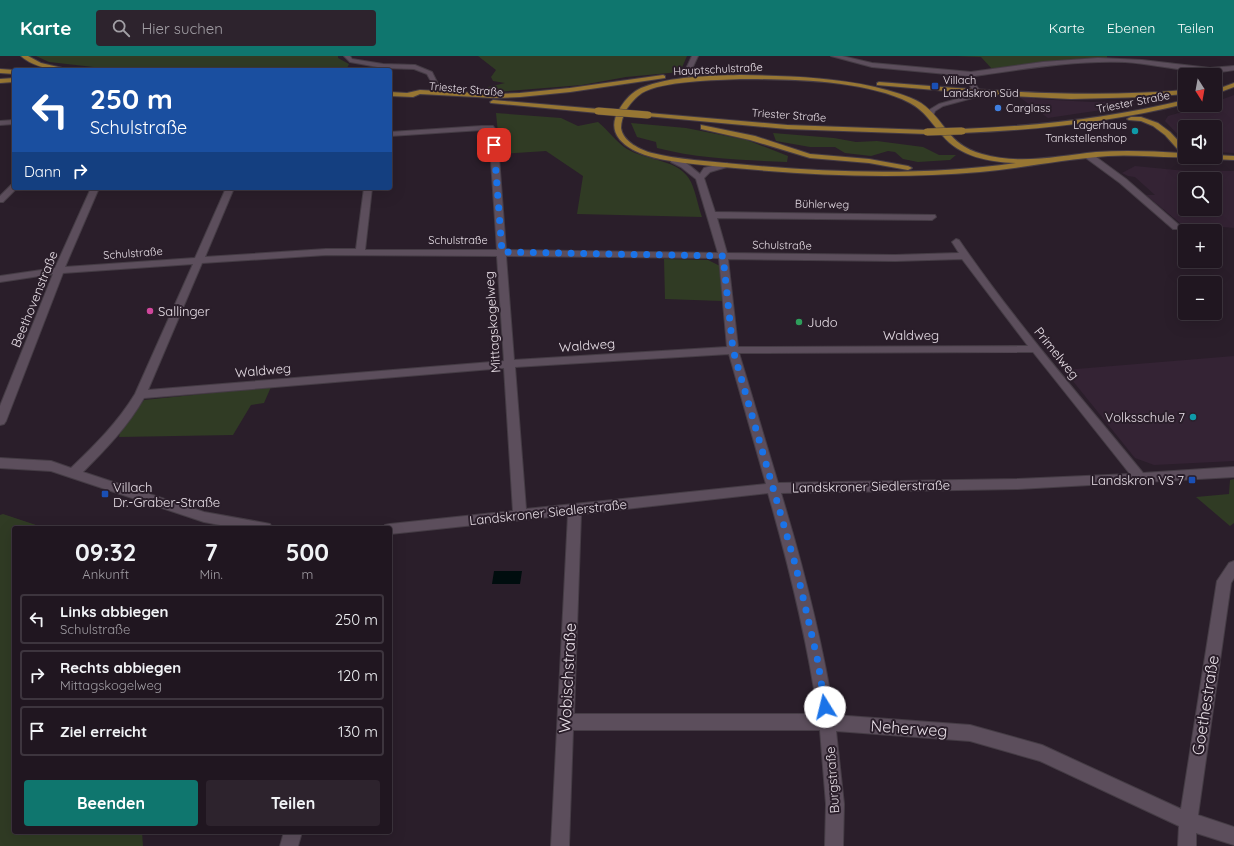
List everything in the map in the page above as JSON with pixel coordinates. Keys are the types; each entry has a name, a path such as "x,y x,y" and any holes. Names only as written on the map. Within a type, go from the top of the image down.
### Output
{"main road":[{"path":"24,56 32,62 50,68"},
{"path":"0,71 12,72"},
{"path":"406,95 420,92 495,96 570,90 654,78 689,75 750,77"},
{"name":"Hauptschulstraße","path":"1044,161 1008,161 979,156 961,148 948,138 931,114 914,102 892,93 826,81 750,77 676,81 650,87 634,94 624,107 617,124 620,136 630,145 642,151 674,160 815,173 884,174 979,170 1089,156 1127,153 1178,154"},
{"path":"0,81 12,80"},
{"path":"826,81 1106,98 1178,93"},
{"path":"1222,87 1233,86"},
{"path":"1222,90 1233,86"},
{"name":"Triester Straße","path":"392,94 795,127 926,132 1023,129 1094,121 1178,104"},
{"path":"1166,107 1158,116 1158,119 1162,128 1178,146"},
{"path":"672,118 686,124 737,134 810,156 882,163 934,172"},
{"path":"1094,121 1111,122 1140,119 1152,122 1162,128"},
{"path":"979,156 983,163 979,170"},
{"path":"1222,157 1234,158"}],"street":[{"path":"348,56 350,60 383,66 415,67 430,73 435,84"},
{"path":"689,75 688,71 695,56"},
{"path":"834,56 872,65 971,74 1076,61 1132,58 1200,69 1227,70 1234,68"},
{"path":"931,114 932,110 941,105 978,95 970,81 971,74"},
{"path":"0,123 12,122"},
{"name":"Mittagskogelweg","path":"392,134 490,128 493,131 520,516"},
{"path":"1089,156 1114,172 1176,227"},
{"path":"674,160 684,165 700,178 707,170 724,165"},
{"name":"Burgstraße","path":"700,178 723,256 733,350 796,567 816,654 828,722 835,804 834,846"},
{"path":"0,186 12,187"},
{"path":"0,200 12,189"},
{"name":"Beethovenstraße","path":"0,421 59,270 93,190"},
{"path":"74,473 110,438 141,394 197,261 229,190"},
{"path":"360,252 368,190"},
{"name":"Bühlerweg","path":"712,215 932,217"},
{"name":"Primelweg","path":"956,242 1036,349 1140,478"},
{"name":"Schulstraße","path":"0,279 59,270 326,252 502,252 895,258 965,256"},
{"name":"Waldweg","path":"141,394 509,364 733,350 1036,349"},
{"path":"0,463 51,466 204,517 254,526"},
{"name":"Landskroner Siedlerstraße","path":"392,528 520,516 772,488 1018,484 1234,472"},
{"name":"Wobischstraße","path":"560,846 575,510"},
{"name":"Goethestraße","path":"1187,846 1188,821 1224,581 1234,567"},
{"name":"Neherweg","path":"565,722 828,722 970,733 1042,753 1188,821 1234,836"},
{"path":"290,846 293,834"}],"shaded area":[{"path":"1234,95 1234,153 1222,152 1222,120 1178,120 1178,135 1165,121 1168,116 1182,112 1222,112 1222,99"},
{"path":"1018,96 1034,97 1035,99 1092,102 1130,101 1135,105 1048,118"},
{"path":"1135,166 1186,171 1234,171 1234,228 1222,227 1222,224 1180,223 1146,195 1155,195 1135,177 1122,173"},
{"path":"1234,356 1234,461 1154,465 1135,458 1064,370"},
{"path":"494,571 522,571 520,584 492,584"}],"green space":[{"path":"36,56 338,56 338,58 349,64 347,68 102,68 49,62"},
{"path":"478,56 687,56 680,72 626,77 582,85 485,93 481,90 505,83 493,81 491,77 496,70"},
{"path":"956,56 1107,56 1107,58 1086,58 992,69 981,57"},
{"path":"496,113 561,118 578,126 598,122 627,149 662,161 686,174 693,186 702,217 577,214 583,176 546,151 500,154"},
{"path":"631,123 686,128 747,140 788,156 787,162 705,157 657,148 656,142 637,137"},
{"path":"773,133 834,138 856,142 877,141 923,147 939,155 956,155 950,160 918,162 903,159 895,152 888,151 871,156 845,153 835,147 810,147 776,141"},
{"path":"664,259 708,260 720,266 722,301 665,299"},
{"path":"271,387 264,403 251,405 233,435 119,437 120,433 144,400"},
{"path":"1234,479 1234,523 1230,526 1196,497 1229,494 1230,480"},
{"path":"3,514 39,526 12,526 12,834 142,834 143,846 0,846 0,515"}],"place":[{"name":"Villach Landskron Süd","path":"935,86"},
{"name":"Carglass","path":"998,108"},
{"name":"Lagerhaus Tankstellenshop","path":"1135,131"},
{"name":"Sallinger","path":"150,311"},
{"name":"Judo","path":"799,322"},
{"name":"Volksschule 7","path":"1193,417"},
{"name":"Landskron VS 7","path":"1192,480"},
{"name":"Villach Dr.-Graber-Straße","path":"105,494"}],"route":[{"path":"494,145 502,252 723,256 733,350 796,567 818,662 825,707"}]}
